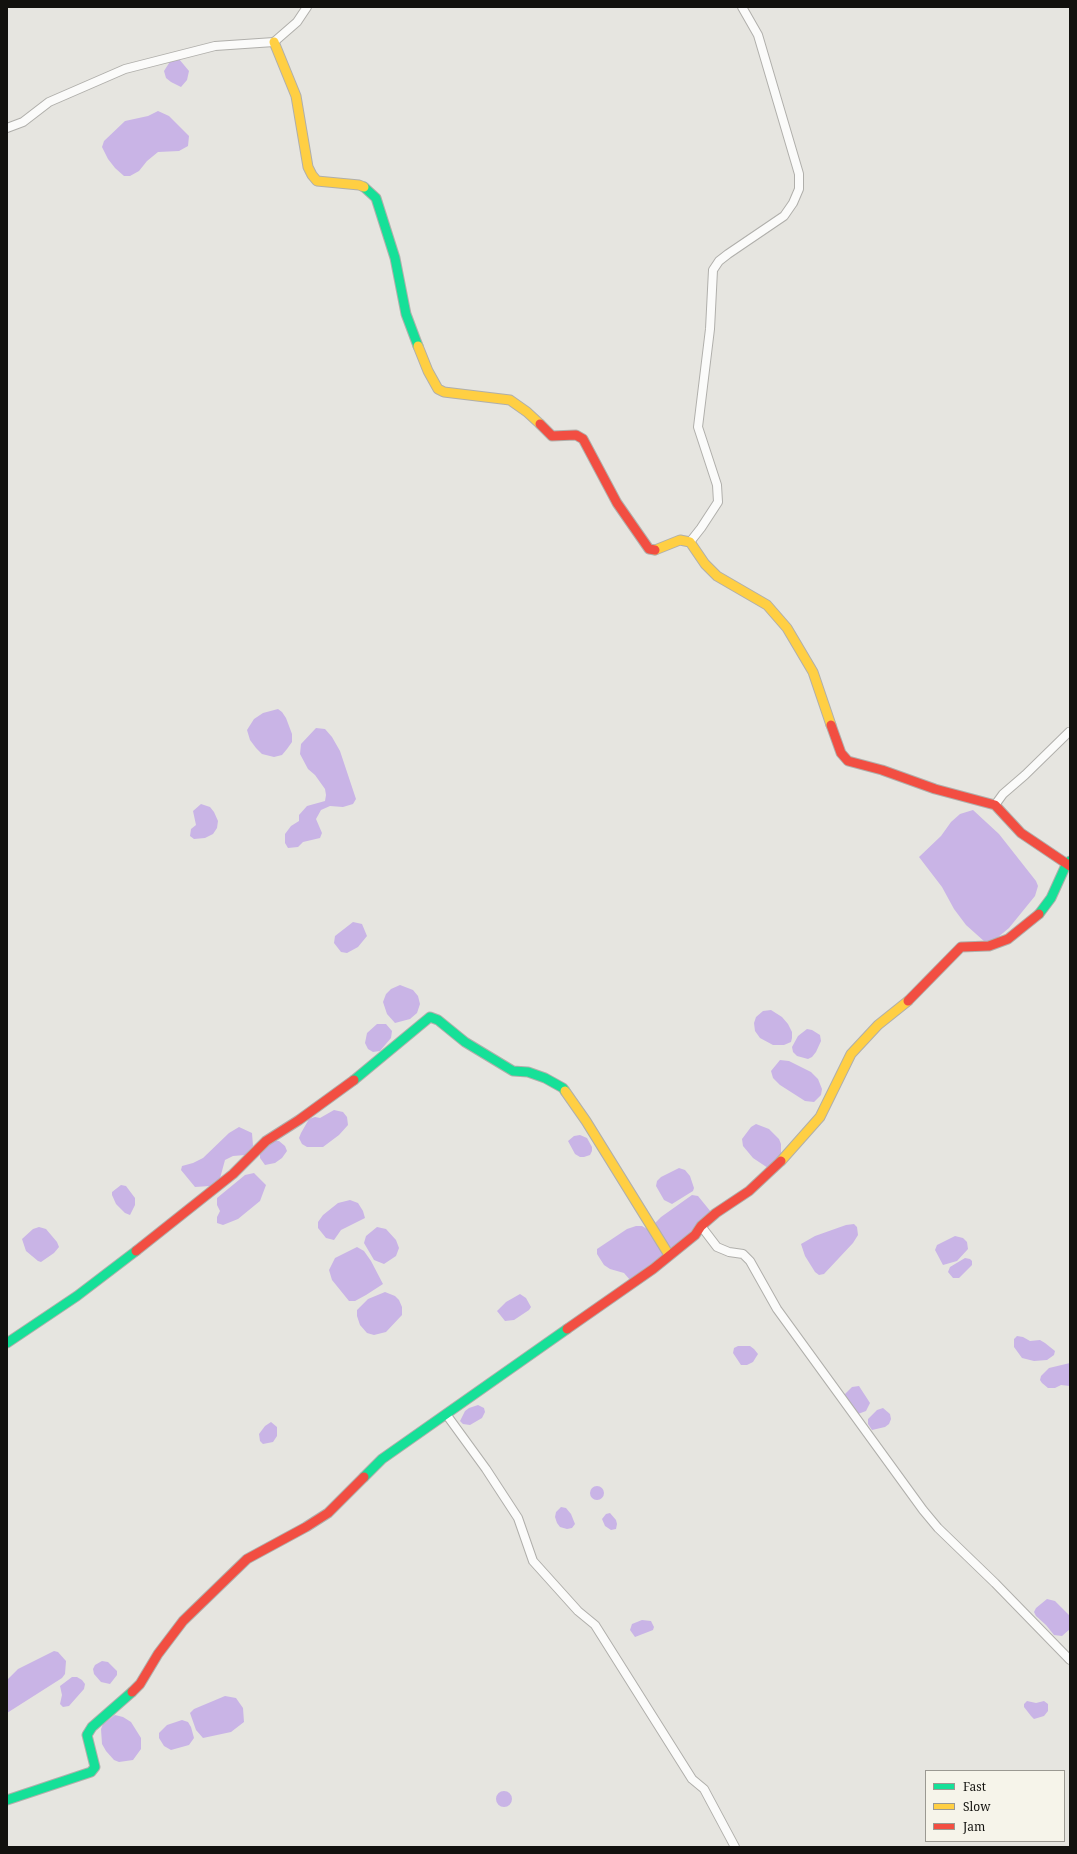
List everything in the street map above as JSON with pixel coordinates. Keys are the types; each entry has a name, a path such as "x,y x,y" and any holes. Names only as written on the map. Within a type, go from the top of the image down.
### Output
{"street":[{"path":"7,128 23,122 49,102 125,69 216,46 274,42 297,22 307,7"},
{"path":"690,542 702,528 718,502 717,485 698,427 710,329 713,270 719,261 728,254 784,216 793,203 798,189 799,174 758,35 742,7"},
{"path":"7,1800 59,1784 91,1772 95,1767 87,1735 92,1727 124,1700 140,1684 158,1654 193,1610 247,1559 306,1527 328,1513 382,1458 669,1255 694,1235 701,1226 764,1177 785,1157 820,1117 851,1054 878,1025 913,997 961,947 990,946 1008,939 1021,930 1043,911 1069,864 1021,833 995,805 935,789 882,770 848,760 841,753 837,743 813,672 787,628 767,605 717,576 705,564 690,542 680,540 656,550 649,549 617,503 583,439 576,435 552,436 527,412 510,400 438,390 428,371 406,314 395,258 376,198 368,189 359,185 323,182 316,180 312,175 308,167 296,96 274,42"},
{"path":"995,805 1003,794 1025,775 1069,732 1070,733"},
{"path":"7,1343 77,1296 197,1204 233,1174 266,1141 344,1088 430,1017 438,1020 465,1042 513,1071 528,1072 545,1078 563,1088 586,1121 669,1255"},
{"path":"701,1226 717,1247 729,1252 743,1254 750,1261 777,1309 922,1510 938,1528 995,1583 1070,1660"},
{"path":"446,1414 486,1469 518,1518 533,1561 578,1610 595,1625 692,1780 704,1789 735,1847"}],"shaded area":[{"path":"179,59 189,71 187,80 181,87 166,78 164,71 171,60"},
{"path":"158,111 169,116 189,136 188,146 179,151 158,152 147,161 139,171 130,176 124,176 108,159 102,147 104,141 125,121 148,116"},
{"path":"278,709 286,718 292,734 292,742 282,755 274,757 262,754 256,748 250,740 247,730 254,719 263,713"},
{"path":"316,728 325,729 332,737 340,751 356,799 353,804 343,807 330,806 321,810 316,819 322,833 320,838 303,842 298,847 288,848 285,843 285,834 291,826 299,821 299,815 307,806 325,801 325,789 315,775 308,769 300,754 301,744"},
{"path":"201,804 210,807 214,812 218,821 217,828 213,834 205,838 194,839 190,836 191,829 196,825 193,811"},
{"path":"973,810 999,834 1036,881 1038,886 1035,896 1009,928 997,938 985,942 966,925 954,909 942,887 919,857 941,836 951,822 960,814"},
{"path":"353,922 362,924 367,936 358,947 347,953 341,952 334,943 335,936"},
{"path":"400,985 413,990 418,996 420,1004 417,1013 410,1019 395,1023 387,1014 383,1002 386,994 391,989"},
{"path":"771,1010 782,1017 788,1024 792,1032 791,1042 784,1045 773,1045 760,1038 755,1031 754,1023 756,1017 763,1011"},
{"path":"377,1024 386,1024 392,1031 391,1038 380,1051 373,1052 368,1049 365,1043 367,1033"},
{"path":"807,1029 820,1035 821,1041 816,1052 808,1059 797,1056 793,1052 792,1047 798,1036"},
{"path":"780,1060 789,1061 811,1072 818,1079 822,1089 821,1095 814,1102 805,1101 780,1085 773,1078 771,1071"},
{"path":"334,1110 343,1112 347,1117 348,1125 339,1135 323,1147 307,1147 302,1144 299,1138 309,1119 315,1117 320,1118"},
{"path":"756,1124 769,1129 779,1139 781,1144 781,1154 768,1168 753,1158 743,1146 742,1139 751,1127"},
{"path":"239,1127 252,1133 253,1146 245,1155 233,1156 225,1160 219,1182 210,1186 195,1187 181,1170 182,1166 203,1158 229,1133"},
{"path":"580,1135 587,1138 592,1147 590,1155 584,1157 580,1157 575,1154 568,1141 574,1136"},
{"path":"273,1141 279,1141 285,1146 287,1151 282,1158 275,1163 265,1165 260,1158 260,1151"},
{"path":"679,1168 685,1170 690,1176 694,1188 693,1191 672,1204 664,1200 656,1186 657,1181 661,1177"},
{"path":"254,1173 266,1185 260,1201 238,1219 223,1225 217,1223 217,1217 220,1211 217,1205 217,1198 245,1175"},
{"path":"121,1185 126,1186 135,1198 135,1205 130,1215 125,1213 116,1204 112,1195 112,1192"},
{"path":"692,1195 698,1196 711,1212 675,1247 669,1248 655,1223"},
{"path":"350,1200 358,1203 365,1218 341,1230 334,1240 326,1238 318,1228 318,1222 323,1215 338,1203"},
{"path":"854,1224 857,1227 858,1235 853,1243 824,1274 819,1275 815,1272 805,1256 801,1244 815,1236 846,1225"},
{"path":"642,1226 647,1229 664,1254 630,1280 624,1273 610,1269 604,1265 597,1254 597,1249 627,1229"},
{"path":"39,1227 46,1229 57,1242 59,1247 54,1253 41,1262 26,1251 22,1239 33,1229"},
{"path":"377,1227 386,1229 396,1240 399,1248 396,1256 384,1264 374,1260 364,1243 366,1236"},
{"path":"955,1236 963,1238 967,1242 968,1249 957,1261 943,1265 935,1250 937,1245"},
{"path":"357,1247 364,1251 383,1284 355,1301 349,1301 332,1280 329,1270 335,1258"},
{"path":"965,1258 972,1261 972,1265 959,1278 953,1278 948,1272 950,1267"},
{"path":"385,1292 395,1296 399,1300 402,1307 402,1315 386,1332 374,1335 367,1333 360,1325 357,1310 368,1299"},
{"path":"520,1294 526,1298 531,1307 514,1320 505,1321 497,1311 506,1302"},
{"path":"1017,1336 1023,1337 1030,1341 1040,1340 1055,1351 1054,1355 1047,1360 1034,1361 1022,1358 1014,1347 1014,1339"},
{"path":"738,1346 750,1346 754,1349 758,1354 753,1362 747,1365 741,1365 733,1353 734,1348"},
{"path":"1070,1363 1070,1386 1061,1385 1055,1388 1048,1388 1040,1380 1041,1376 1049,1368"},
{"path":"859,1386 870,1403 866,1411 858,1414 844,1395 852,1387"},
{"path":"478,1405 484,1408 485,1412 482,1418 470,1425 463,1424 460,1421 465,1411"},
{"path":"883,1408 890,1414 891,1419 889,1424 885,1427 872,1430 868,1424 868,1419 877,1410"},
{"path":"271,1422 277,1427 277,1436 273,1442 263,1444 260,1441 259,1434 265,1426"},
{"path":"594,1486 600,1486 604,1490 604,1496 600,1500 594,1500 590,1496 590,1490"},
{"path":"561,1507 566,1508 571,1514 575,1524 572,1528 567,1529 560,1527 557,1523 555,1517 556,1512"},
{"path":"610,1513 616,1520 616,1529 611,1530 605,1526 602,1519 606,1514"},
{"path":"1047,1599 1055,1601 1070,1616 1070,1629 1062,1636 1054,1635 1034,1612 1036,1608"},
{"path":"642,1620 651,1621 654,1627 653,1630 635,1637 630,1630 632,1624"},
{"path":"54,1651 58,1652 66,1661 65,1674 62,1678 7,1713 7,1680 18,1669"},
{"path":"102,1661 108,1662 117,1671 117,1675 110,1684 101,1682 94,1674 93,1669 95,1665"},
{"path":"72,1677 77,1677 82,1680 85,1684 84,1689 69,1706 63,1707 60,1704 62,1695 60,1686"},
{"path":"225,1696 236,1698 243,1708 244,1722 231,1732 203,1738 196,1730 190,1713 194,1709"},
{"path":"1027,1701 1036,1703 1044,1701 1048,1704 1048,1711 1044,1716 1034,1719 1024,1707 1024,1704"},
{"path":"115,1715 123,1717 131,1722 141,1738 141,1749 133,1760 119,1762 114,1760 102,1744 101,1729 103,1724"},
{"path":"182,1720 188,1722 194,1738 189,1745 171,1750 164,1746 159,1738 159,1733 167,1725"},
{"path":"504,1791 510,1793 512,1799 510,1805 504,1807 498,1805 496,1799 498,1793"}],"traffic: fast":[{"path":"364,187 376,198 395,258 406,314 418,346"},
{"path":"1039,914 1051,898 1066,865 1070,861"},
{"path":"354,1080 430,1017 438,1020 465,1042 513,1071 528,1072 545,1078 563,1088 565,1091"},
{"path":"7,1343 77,1296 136,1251"},
{"path":"364,1477 382,1459 567,1329"},
{"path":"7,1800 91,1772 95,1767 87,1735 92,1727 132,1692"}],"traffic: slow":[{"path":"274,42 296,96 308,167 312,175 317,181 359,185 364,187"},
{"path":"418,346 428,371 438,389 444,392 510,400 527,412 540,424"},
{"path":"655,550 680,540 690,542 705,564 717,576 767,605 787,628 813,672 831,725"},
{"path":"781,1161 820,1117 851,1054 878,1025 908,1001"},
{"path":"565,1091 586,1121 669,1255"}],"traffic: jam":[{"path":"540,424 552,436 576,435 583,439 617,503 649,549 655,550"},
{"path":"831,725 841,753 848,761 882,770 935,789 995,805 1021,833 1070,866"},
{"path":"908,1001 961,947 989,946 1008,939 1039,914"},
{"path":"136,1251 233,1174 266,1141 299,1120 354,1080"},
{"path":"567,1329 653,1269 695,1235 701,1226 716,1213 749,1191 781,1161"},
{"path":"132,1692 140,1684 158,1654 183,1621 247,1559 306,1527 328,1513 364,1477"}]}
